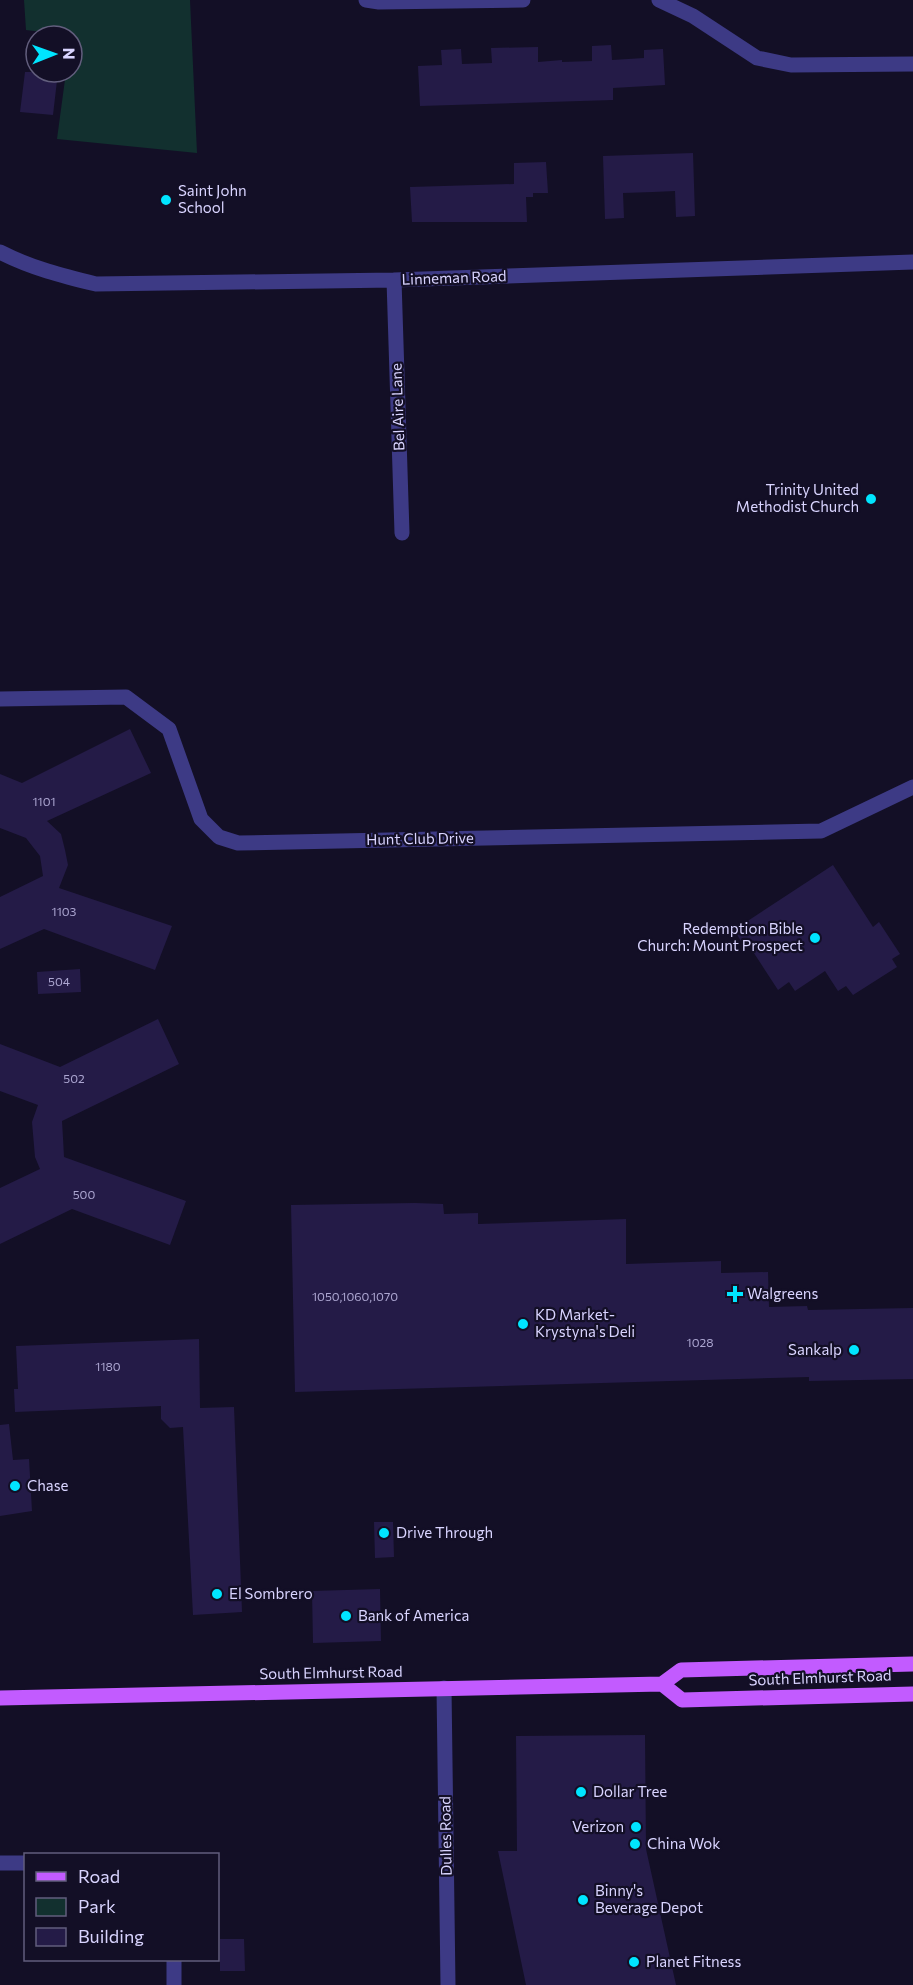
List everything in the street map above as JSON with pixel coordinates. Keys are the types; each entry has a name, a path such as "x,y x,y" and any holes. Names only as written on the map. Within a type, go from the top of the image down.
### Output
{"main road":[{"name":"South Elmhurst Road","path":"0,1698 662,1684 681,1670 913,1664"},
{"name":"South Elmhurst Road","path":"662,1684 682,1700 913,1694"}],"street":[{"path":"366,0 379,2 523,0"},
{"path":"659,0 693,16 757,58 792,65 913,64"},
{"name":"Linneman Road","path":"0,252 23,264 96,284 394,280 913,262"},
{"name":"Bel Aire Lane","path":"394,280 402,533"},
{"name":"Hunt Club Drive","path":"0,699 126,697 169,729 201,819 219,837 238,843 821,831 913,787"},
{"name":"Dulles Road","path":"444,1688 448,1985"},
{"path":"0,1863 24,1863"},
{"path":"174,1961 174,1985"}],"green space":[{"path":"24,0 190,0 197,153 57,139 64,84 84,84 84,24 26,24"}],"building":[{"path":"611,45 612,60 644,58 644,50 663,49 665,85 613,88 613,100 420,106 418,66 442,65 441,50 461,49 462,64 492,63 491,48 538,47 538,62 562,60 562,62 592,61 592,46"},
{"path":"24,80 24,84 57,84 53,115 20,112"},
{"path":"693,153 695,216 676,217 675,191 623,193 624,218 605,219 603,156"},
{"path":"546,162 548,193 533,193 533,197 526,197 527,222 412,222 410,187 514,184 514,163"},
{"path":"130,729 151,773 47,821 61,834 68,865 59,888 172,926 155,970 44,929 0,949 0,897 43,876 40,856 26,838 0,828 0,774 22,783"},
{"name":"Redemption Bible Church: Mount Prospect","path":"833,865 873,927 879,922 900,954 892,959 897,967 853,995 846,986 838,991 825,971 795,991 789,982 778,990 750,947 746,949 734,930"},
{"path":"80,969 81,992 38,994 37,972"},
{"path":"158,1019 179,1064 62,1121 64,1157 186,1201 170,1245 72,1209 0,1244 0,1188 40,1169 35,1157 32,1122 38,1105 0,1091 0,1044 60,1067"},
{"path":"443,1204 444,1214 478,1213 478,1224 626,1219 626,1264 721,1261 721,1273 768,1272 769,1307 807,1306 808,1310 913,1308 913,1379 809,1381 809,1377 295,1392 291,1205"},
{"path":"199,1339 200,1408 234,1407 242,1612 193,1615 183,1427 170,1428 161,1419 161,1406 15,1412 14,1389 18,1389 16,1346"},
{"name":"Chase","path":"9,1424 13,1460 29,1459 32,1511 0,1516 0,1425"},
{"name":"Drive Through","path":"374,1522 393,1522 394,1557 375,1558"},
{"name":"Bank of America","path":"380,1589 381,1641 313,1643 312,1591"},
{"path":"645,1735 646,1849 676,1985 526,1985 498,1851 517,1851 516,1736"},
{"path":"220,1939 244,1939 245,1971 220,1971"}],"place":[{"name":"Saint John School","path":"166,200"},
{"name":"Trinity United Methodist Church","path":"871,499"},
{"name":"Redemption Bible Church: Mount Prospect","path":"815,938"},
{"name":"Walgreens","path":"735,1294"},
{"name":"KD Market- Krystyna's Deli","path":"523,1324"},
{"name":"Sankalp","path":"854,1350"},
{"name":"Chase","path":"15,1486"},
{"name":"Drive Through","path":"384,1533"},
{"name":"El Sombrero","path":"217,1594"},
{"name":"Bank of America","path":"346,1616"},
{"name":"Dollar Tree","path":"581,1792"},
{"name":"Verizon","path":"636,1827"},
{"name":"China Wok","path":"635,1844"},
{"name":"Binny's Beverage Depot","path":"583,1900"},
{"name":"Planet Fitness","path":"634,1962"}]}
